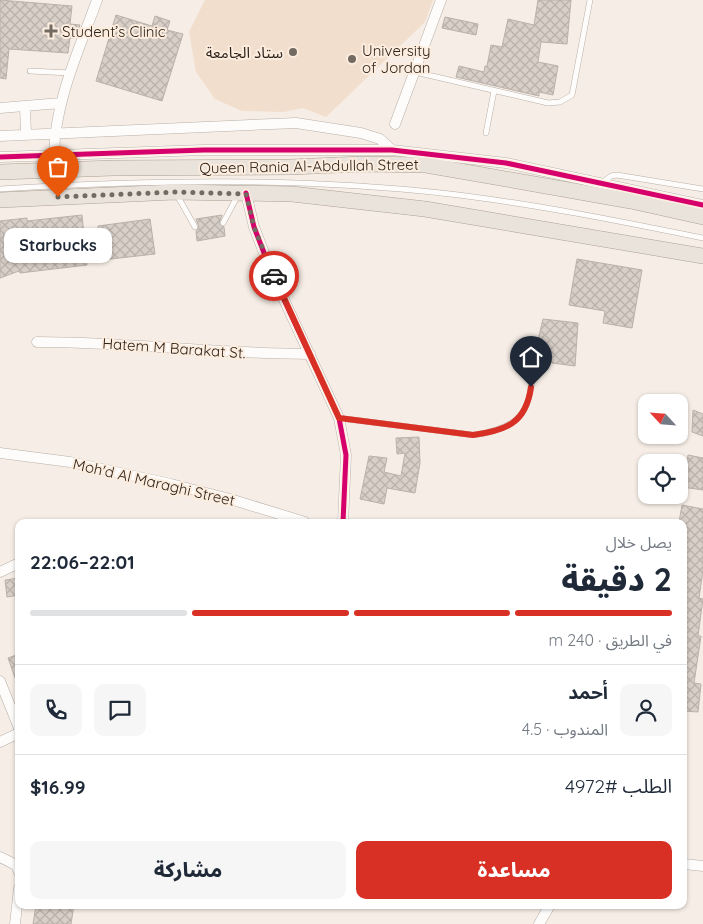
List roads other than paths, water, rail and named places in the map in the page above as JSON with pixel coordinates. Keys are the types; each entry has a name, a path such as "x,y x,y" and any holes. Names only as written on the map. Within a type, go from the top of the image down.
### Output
{"main road":[{"name":"Queen Rania Al-Abdullah Street","path":"0,172 113,168 290,167 362,164 426,165 631,201 703,217"},
{"name":"Queen Rania Al-Abdullah Street","path":"0,200 175,192 292,194 425,209 703,256"}],"street":[{"path":"54,154 54,133 61,103 97,0"},
{"path":"395,124 441,0"},
{"path":"0,108 61,103"},
{"path":"25,106 26,135"},
{"path":"0,136 296,123 361,133 380,139 392,150"},
{"path":"0,158 54,154 204,150 392,150 506,163 703,206"},
{"path":"242,193 273,276 339,418 346,455 343,519"},
{"name":"Hatem M Barakat St.","path":"37,342 96,342 224,353 310,354"},
{"name":"Moh'd Al Maraghi Street","path":"0,453 70,462 162,482 230,499 283,519"},
{"path":"0,572 15,565"},
{"path":"0,681 15,718"},
{"path":"0,742 15,735"},
{"path":"0,857 12,862 15,866"},
{"path":"687,864 703,866"},
{"path":"15,924 17,909"},
{"path":"539,924 548,909"}],"lane":[{"path":"414,72 548,103 560,102 572,95 590,0"},
{"path":"30,71 72,73"},
{"path":"486,132 494,91"},
{"path":"602,183 611,176 617,176 703,190"},
{"path":"0,189 230,182 385,188 525,204 703,238"},
{"path":"175,192 195,227"},
{"path":"223,223 242,193"},
{"path":"339,418 473,435 508,427 528,406 536,349"}],"place":[{"name":"Student’s Clinic","path":"51,31"},
{"name":"ستاد الجامعة","path":"293,52"},
{"name":"University of Jordan","path":"352,59"},
{"name":"Starbucks","path":"58,197"}]}
